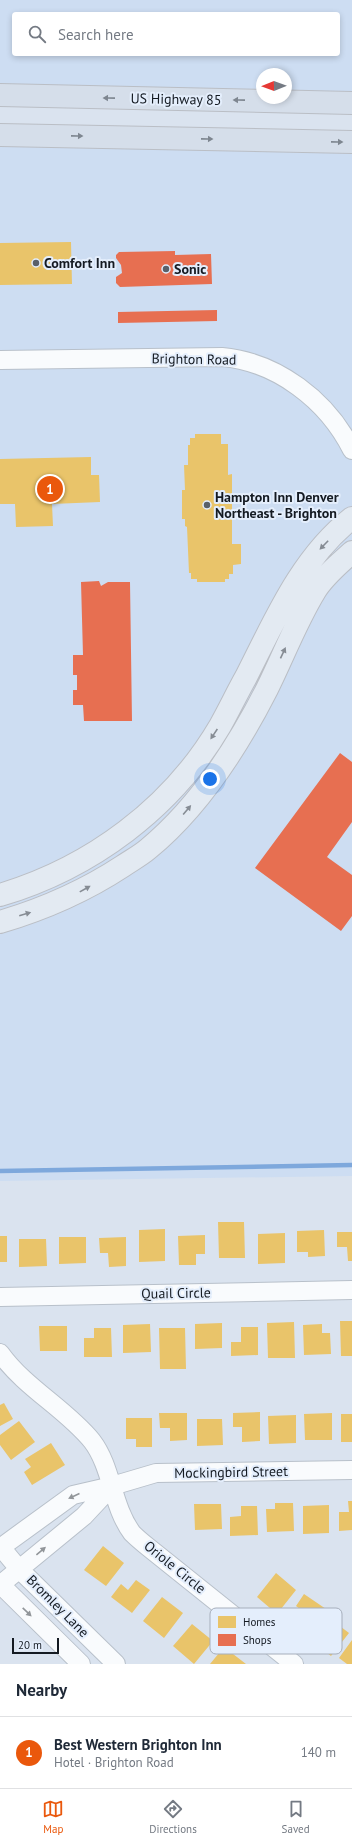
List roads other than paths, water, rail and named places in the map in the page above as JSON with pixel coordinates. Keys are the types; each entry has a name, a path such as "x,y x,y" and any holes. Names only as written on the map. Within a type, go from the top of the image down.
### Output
{"highway":[{"name":"US Highway 85","path":"0,96 352,103"},
{"path":"0,135 352,142"}],"main road":[{"path":"0,895 44,880 100,850 141,820 181,780 220,726 296,581 320,548 352,518"},
{"path":"0,922 36,911 82,891 148,849 176,823 207,786 233,750 267,688 315,591 332,570 352,552"}],"street":[{"name":"Brighton Road","path":"0,360 222,357 252,362 283,376 308,395 336,423 352,450"},
{"path":"245,679 267,688"},
{"path":"234,700 255,711"},
{"name":"Quail Circle","path":"0,1297 352,1290"},
{"path":"0,1353 11,1369 80,1428 92,1442 100,1456 112,1486 84,1516 0,1585"},
{"name":"Mockingbird Street","path":"0,1547 73,1495 112,1486 156,1473 352,1470"},
{"name":"Oriole Circle","path":"112,1486 126,1521 133,1533 148,1547 224,1608"},
{"name":"Bromley Lane","path":"0,1547 20,1569 116,1664"},
{"name":"Bromley Lane","path":"0,1585 81,1664"},
{"name":"Oriole Circle","path":"282,1654 294,1664"}],"waterway":[{"path":"0,1171 352,1165"}],"place":[{"name":"Comfort Inn","path":"36,263"},
{"name":"Sonic","path":"166,269"},
{"name":"Best Western Brighton Inn","path":"50,489"},
{"name":"Hampton Inn Denver Northeast - Brighton","path":"207,505"}]}
